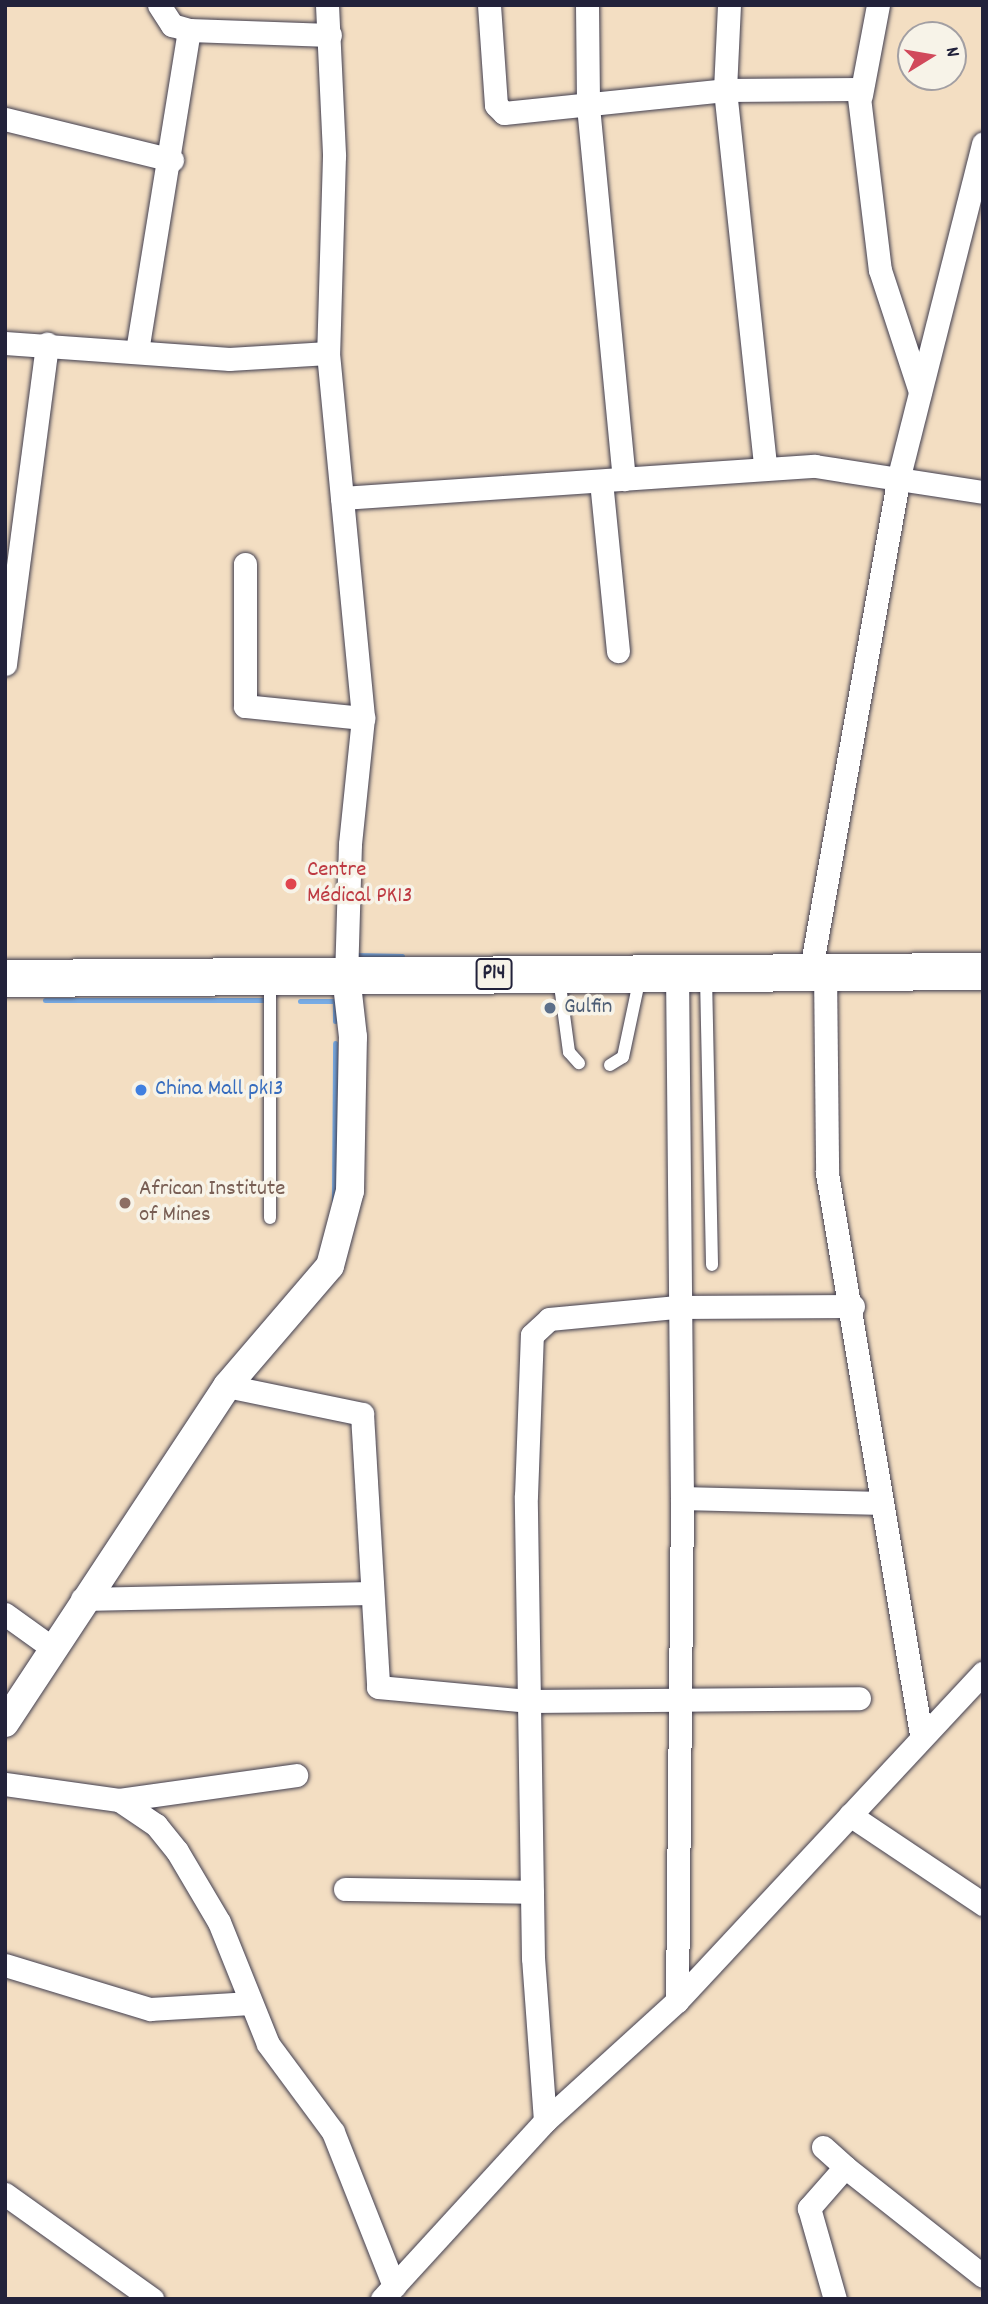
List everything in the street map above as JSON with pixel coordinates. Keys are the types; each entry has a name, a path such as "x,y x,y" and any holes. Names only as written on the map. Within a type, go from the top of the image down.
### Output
{"main road":[{"name":"P14","path":"5,978 640,973 691,969 983,971"}],"street":[{"path":"159,5 172,25 189,30 330,35"},
{"path":"5,1723 82,1599 227,1386 330,1266 346,1222 353,1037 346,976 350,844 363,718 328,353 330,35 327,5"},
{"path":"489,5 499,110 588,106 725,90 852,87 861,95"},
{"path":"587,5 588,106 612,480 618,651"},
{"path":"729,5 725,90 765,467"},
{"path":"878,5 861,95 880,270 920,392"},
{"path":"137,351 172,160 189,30"},
{"path":"5,119 172,160"},
{"path":"921,1735 882,1503 853,1306 824,1145 818,969 899,476 983,143"},
{"path":"5,343 229,359 328,353"},
{"path":"5,664 47,344"},
{"path":"342,498 765,467 899,476 983,492"},
{"path":"245,564 245,706 363,718"},
{"path":"677,2000 682,1498 677,1307 691,969"},
{"path":"545,2121 532,1892 526,1496 532,1335 549,1319 677,1307 853,1306"},
{"path":"227,1386 362,1414 378,1687 530,1701 680,1696 859,1698"},
{"path":"682,1498 882,1503"},
{"path":"82,1599 372,1593"},
{"path":"5,1614 51,1647"},
{"path":"119,1800 156,1825 177,1851 219,1922 268,2044 333,2132 388,2293 545,2121 677,2000 921,1735 983,1673"},
{"path":"5,1784 119,1800 296,1775"},
{"path":"850,1815 983,1904"},
{"path":"345,1889 532,1892"},
{"path":"5,1965 149,2009 251,2003"},
{"path":"823,2147 983,2276"},
{"path":"835,2299 809,2208 845,2167"},
{"path":"5,2194 143,2297"}],"lane":[{"path":"691,969 712,1265"},
{"path":"610,1065 623,1057 640,973"},
{"path":"559,974 569,1052 579,1063"},
{"path":"270,976 270,1218"}],"waterway":[{"path":"353,955 402,956"},
{"path":"45,1000 266,1000"},
{"path":"300,1001 335,1001 335,1021"},
{"path":"334,1201 335,1043"}],"place":[{"name":"Centre Médical PK13","path":"291,884"},
{"name":"Gulfin","path":"550,1008"},
{"name":"China Mall pk13","path":"141,1090"},
{"name":"African Institute of Mines","path":"125,1203"}]}
